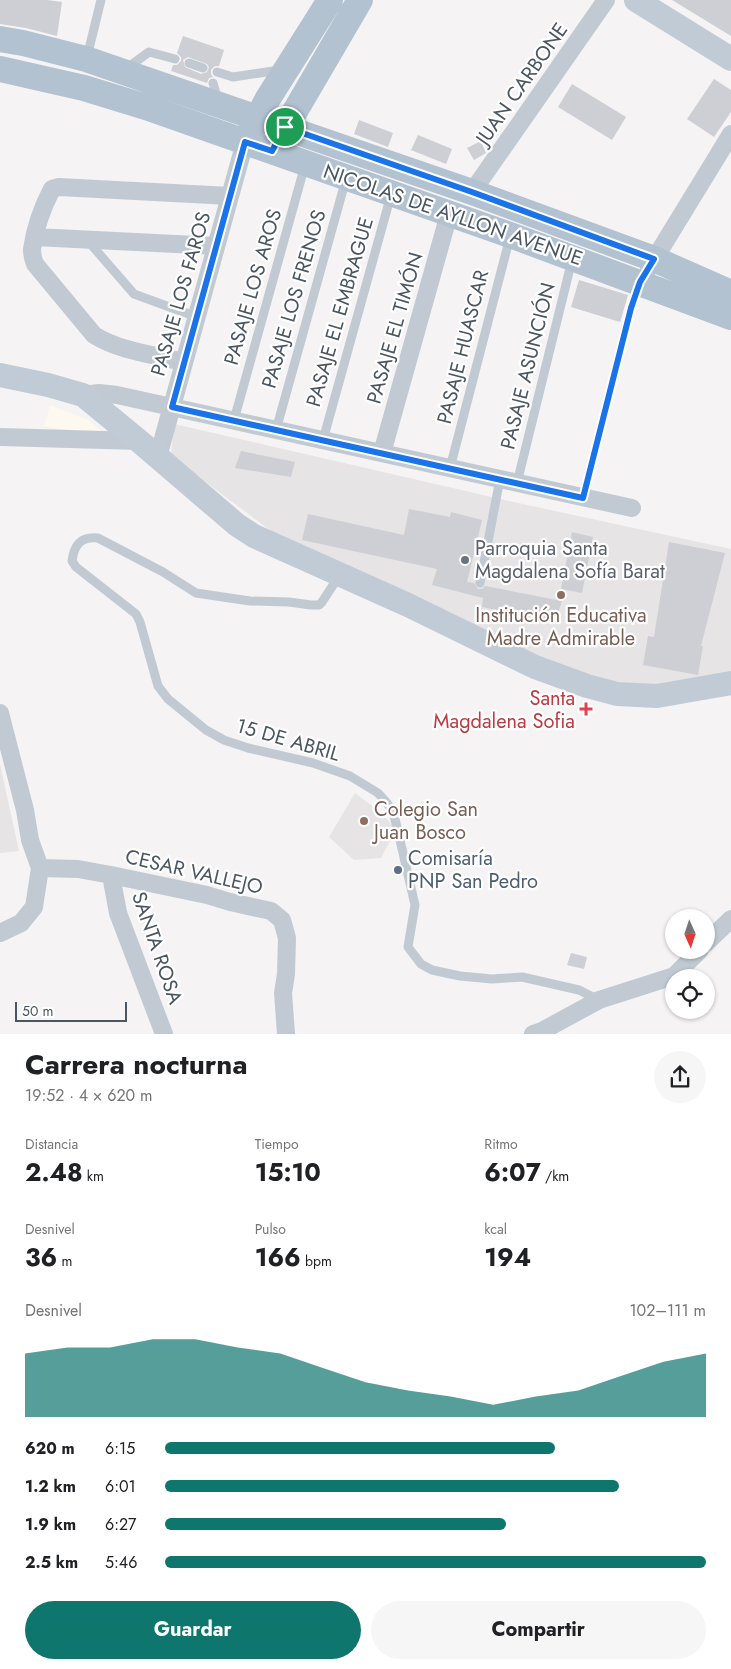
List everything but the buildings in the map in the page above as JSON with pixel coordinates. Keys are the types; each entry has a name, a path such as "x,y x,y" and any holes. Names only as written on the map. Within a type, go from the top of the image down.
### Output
{"main road":[{"path":"245,142 257,118 330,0"},
{"path":"272,151 360,0"},
{"name":"NICOLAS DE AYLLON AVENUE","path":"0,39 23,43 122,71 216,94 257,118 472,192 654,259 731,293"},
{"name":"NICOLAS DE AYLLON AVENUE","path":"0,69 92,91 153,110 510,235 731,317"}],"street":[{"name":"JUAN CARBONE","path":"472,192 606,0"},
{"path":"636,0 731,58"},
{"path":"640,282 731,134"},
{"name":"PASAJE LOS FAROS","path":"158,457 245,142"},
{"path":"184,362 117,346 105,342 94,335 35,264 32,251 35,237 52,188 230,196"},
{"name":"PASAJE EL TIMÓN","path":"382,453 449,214"},
{"path":"35,237 216,246"},
{"path":"0,376 83,394 117,395 632,508"},
{"path":"83,394 236,525 254,536 408,605 535,667 587,686 617,694 657,696 731,683"},
{"path":"0,437 139,441"},
{"path":"0,713 25,810 30,840 40,868 34,906 21,923 0,933"},
{"name":"CESAR VALLEJO","path":"40,868 78,869 111,875 207,895 271,911 282,920 287,938 286,974 283,994 286,1034"},
{"name":"SANTA ROSA","path":"111,875 118,913 164,1034"},
{"path":"715,934 731,919"},
{"path":"533,1034 542,1032 599,1000 674,976 691,959"}],"lane":[{"path":"86,60 101,0"},
{"path":"122,71 149,52 175,59"},
{"path":"189,63 203,68"},
{"path":"216,72 233,76 288,68"},
{"name":"PASAJE LOS AROS","path":"234,420 306,164"},
{"name":"PASAJE LOS FRENOS","path":"276,430 346,178"},
{"name":"PASAJE EL EMBRAGUE","path":"323,440 392,194"},
{"name":"PASAJE HUASCAR","path":"450,468 510,235"},
{"path":"87,240 134,294 197,316"},
{"name":"PASAJE ASUNCIÓN","path":"480,583 573,258"},
{"path":"583,498 631,308 640,282 650,293 731,324"},
{"name":"15 DE ABRIL","path":"339,575 331,591 322,602 319,605 311,605 289,602 250,601 196,593 163,572 98,538 90,537 83,539 76,545 72,561 76,567 136,614 158,686 168,699 206,730 224,740 248,748 313,763 350,776 378,793 387,803 393,812 416,904 408,948 421,964 432,970 460,976 522,977 579,990 599,1000"}],"shaded area":[{"path":"50,405 88,420 102,431 98,435 44,426"},
{"name":"Institución Educativa Madre Admirable","path":"174,424 518,503 731,549 731,673 663,686 610,684 486,640 291,546 171,456"},
{"path":"0,764 19,851 0,853"},
{"name":"Colegio San Juan Bosco","path":"355,793 380,812 396,829 381,858 354,860 329,837"}],"place":[{"name":"Parroquia Santa Magdalena Sofía Barat","path":"465,560"},
{"name":"Institución Educativa Madre Admirable","path":"561,595"},
{"name":"Santa Magdalena Sofia","path":"586,709"},
{"name":"Colegio San Juan Bosco","path":"364,821"},
{"name":"Comisaría PNP San Pedro","path":"398,870"}],"route":[{"path":"285,127 472,192 654,259 640,282 631,308 583,498 172,407 245,142 272,151 285,127"}]}
